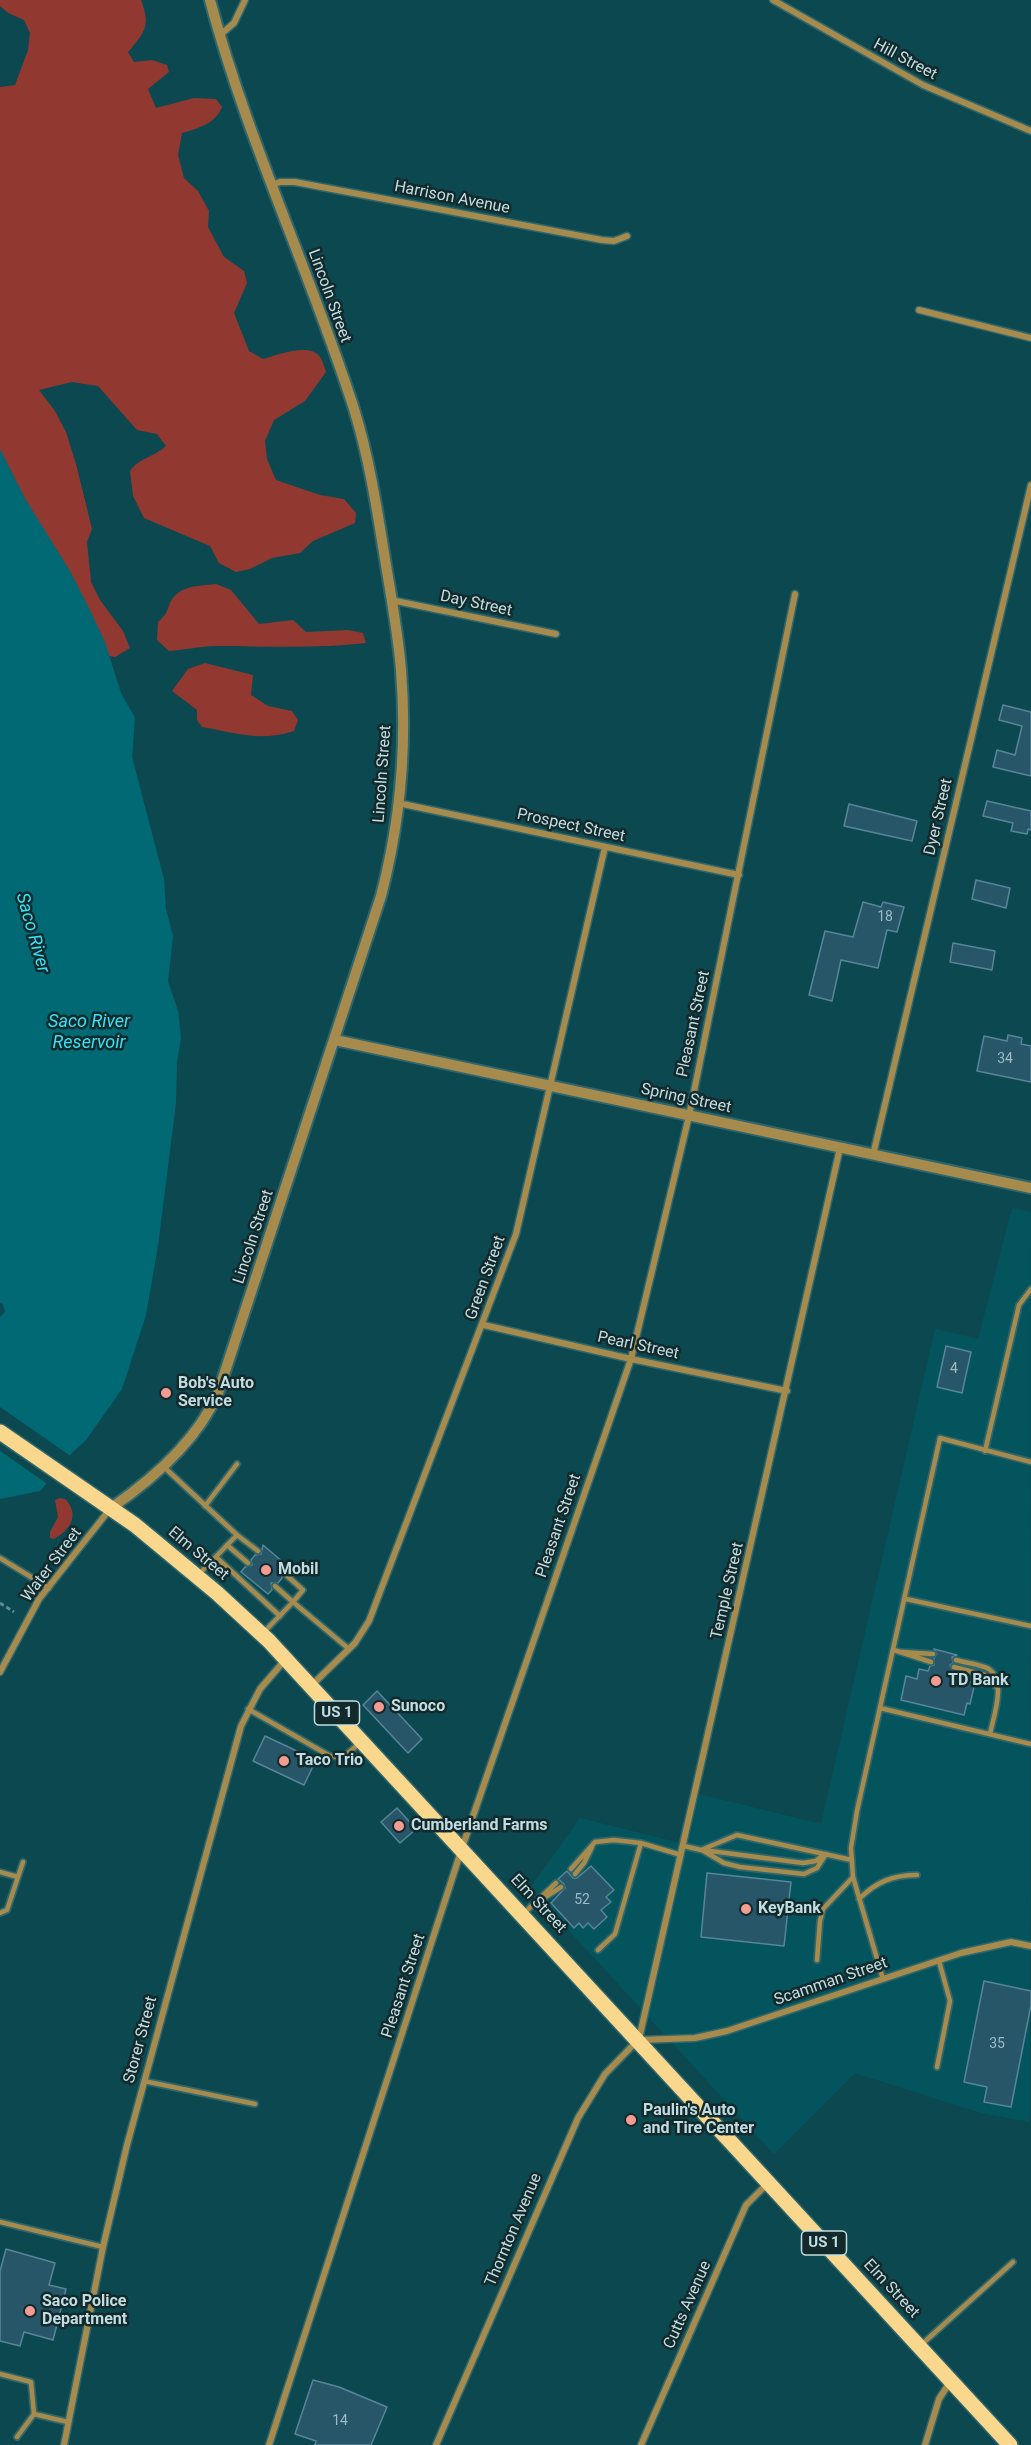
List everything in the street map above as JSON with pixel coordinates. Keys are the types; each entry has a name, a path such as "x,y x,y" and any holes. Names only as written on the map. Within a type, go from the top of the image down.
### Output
{"main road":[{"name":"Elm Street","path":"0,1431 135,1525 262,1634 523,1914 1010,2445"}],"street":[{"name":"Lincoln Street","path":"111,1508 135,1491 203,1422 218,1393 381,896 389,866 402,763 400,670 392,600 377,508 358,423 219,36 210,0"},
{"path":"219,36 234,23 245,0"},
{"name":"Hill Street","path":"773,0 923,85 1031,131"},
{"name":"Harrison Avenue","path":"272,185 280,182 295,182 602,240 614,241 627,236"},
{"path":"919,310 1031,338"},
{"name":"Dyer Street","path":"873,1155 1031,485"},
{"name":"Pleasant Street","path":"269,2445 462,1848 631,1359 689,1116 795,594"},
{"name":"Day Street","path":"392,600 556,634"},
{"name":"Prospect Street","path":"397,803 739,875"},
{"name":"Green Street","path":"311,1685 350,1649 369,1621 484,1325 516,1234 605,847"},
{"name":"Spring Street","path":"335,1040 1031,1188"},
{"name":"Temple Street","path":"639,2040 840,1148"},
{"name":"Pearl Street","path":"484,1325 631,1359 787,1391"},
{"name":"Water Street","path":"0,1672 39,1599 111,1508"},
{"name":"Storer Street","path":"64,2445 103,2247 144,2081 241,1725 260,1689 286,1659"},
{"name":"Scamman Street","path":"639,2040 695,2038 727,2031 883,1978 991,1945 1011,1942 1031,1946"},
{"name":"Thornton Avenue","path":"436,2445 578,2118 605,2074 639,2040"},
{"name":"Cutts Avenue","path":"641,2445 746,2205 768,2183"},
{"path":"925,2445 939,2398 951,2381"}],"lane":[{"path":"985,1451 1019,1305 1031,1289"},
{"path":"883,1978 853,1877 851,1848 880,1708 897,1651 940,1438 1031,1462"},
{"path":"205,1506 237,1464"},
{"path":"162,1465 237,1535 258,1551"},
{"path":"197,1576 237,1535"},
{"path":"227,1545 248,1563"},
{"path":"216,1557 280,1616"},
{"path":"0,1558 49,1588"},
{"path":"262,1634 303,1590 285,1574"},
{"path":"275,1586 350,1649"},
{"path":"906,1599 1031,1626"},
{"path":"897,1651 933,1654"},
{"path":"897,1651 931,1662"},
{"path":"956,1660 992,1671 998,1694 990,1734"},
{"path":"954,1667 985,1675 994,1683 998,1694"},
{"path":"880,1708 1031,1744"},
{"path":"248,1709 330,1756 339,1758 347,1755 362,1740"},
{"path":"701,1850 737,1834 852,1860"},
{"path":"573,1871 595,1842 614,1840 641,1843 681,1855"},
{"path":"598,1950 615,1934 641,1843"},
{"path":"684,1846 803,1863 816,1861 826,1854"},
{"path":"701,1850 730,1865 804,1874 817,1868 826,1854"},
{"path":"0,1913 7,1911 23,1863"},
{"path":"0,1872 18,1877"},
{"path":"859,1899 882,1881 917,1875"},
{"path":"817,1960 820,1921 824,1909 853,1877"},
{"path":"523,1914 559,1885"},
{"path":"937,2067 950,2001 939,1961"},
{"path":"144,2081 255,2104"},
{"path":"0,2222 103,2247"},
{"path":"920,2347 1013,2262"},
{"path":"0,2374 31,2382 34,2414 16,2438"},
{"path":"34,2414 68,2422"}],"path":[{"path":"0,1603 14,1612"}],"shaded area":[{"path":"0,0 141,0 146,16 145,28 128,52 134,62 152,60 167,65 169,72 148,89 156,108 194,98 216,99 222,107 211,121 182,133 178,155 184,178 198,191 209,211 208,227 224,257 244,271 247,283 234,313 249,351 263,359 293,351 309,350 320,357 326,372 305,401 274,420 265,441 267,459 276,480 320,495 344,499 356,513 355,523 313,541 300,553 272,558 250,569 236,572 219,563 210,546 144,518 133,496 130,471 138,463 166,446 157,434 137,430 98,386 72,382 39,390 55,411 66,432 76,464 92,529 87,542 91,582 100,600 123,631 130,648 115,657 92,653 0,473 0,87 15,85 28,50 30,33 24,20 8,13 0,6"},
{"path":"216,584 231,590 259,624 293,620 306,632 348,630 363,633 366,643 310,647 210,646 169,651 157,640 158,622 166,614 174,597 196,586"},
{"path":"205,663 253,675 251,695 268,706 292,711 298,720 294,731 259,736 202,727 197,720 197,710 172,691 188,669"},
{"path":"1012,1208 1031,1212 1030,2122 981,2113 855,2073 774,2154 530,1888 580,1818 688,1845 699,1794 821,1824 935,1329 978,1339"},
{"path":"65,1499 70,1505 73,1516 65,1531 54,1539 50,1538 50,1532 58,1517 55,1500"}],"water":[{"name":"Saco River Reservoir","path":"0,449 26,500 70,571 89,608 105,642 121,693 135,718 132,757 164,879 166,909 173,936 168,981 178,1011 181,1038 177,1062 176,1103 158,1246 146,1315 122,1389 86,1440 40,1491 0,1499 0,1317 5,1312 3,1304 0,1303"}],"pier":[{"path":"0,1407 72,1457 49,1485 0,1451"}],"building":[{"path":"1003,705 1031,712 1031,776 993,767 997,750 1015,755 1022,726 999,720"},
{"path":"987,801 1031,811 1031,830 1028,829 1027,834 1011,831 1013,823 983,816"},
{"path":"849,804 917,821 912,841 844,826"},
{"path":"976,880 1010,888 1006,908 972,899"},
{"path":"863,902 881,907 883,902 904,907 897,932 887,930 878,968 841,960 832,1001 809,995 825,931 853,937"},
{"path":"953,943 995,951 992,970 950,962"},
{"path":"1008,1035 1022,1038 1021,1044 1031,1046 1031,1082 977,1071 984,1036 1007,1041"},
{"path":"946,1346 971,1352 962,1393 937,1387"},
{"name":"Mobil","path":"263,1545 290,1568 281,1571 282,1578 278,1583 271,1583 272,1590 268,1594 241,1572 245,1567 252,1565 251,1560 255,1555 261,1554"},
{"name":"TD Bank","path":"934,1649 957,1655 952,1657 953,1663 950,1665 953,1671 952,1677 975,1683 970,1704 967,1703 964,1715 901,1700 906,1676 917,1679 919,1669 928,1671 930,1666 934,1665 934,1658 937,1654"},
{"path":"377,1691 422,1739 408,1753 363,1705"},
{"name":"Taco Trio","path":"265,1736 316,1760 304,1785 253,1761"},
{"name":"Cumberland Farms","path":"397,1808 416,1829 400,1843 381,1822"},
{"path":"591,1866 614,1890 606,1897 611,1902 601,1910 607,1917 594,1929 588,1923 583,1928 579,1923 574,1928 551,1903 565,1888 558,1879 567,1871 573,1878 577,1878"},
{"name":"KeyBank","path":"707,1873 791,1882 784,1946 701,1937"},
{"path":"984,1981 1031,1991 1031,2005 1011,2107 984,2102 987,2087 964,2082"},
{"name":"Saco Police Department","path":"6,2249 55,2263 49,2285 66,2289 53,2340 24,2332 20,2346 0,2341 0,2271"},
{"path":"313,2380 339,2387 387,2407 371,2445 315,2445 316,2441 295,2434"}],"place":[{"name":"Bob's Auto Service","path":"166,1393"},
{"name":"Mobil","path":"266,1570"},
{"name":"TD Bank","path":"936,1681"},
{"name":"Sunoco","path":"379,1707"},
{"name":"Taco Trio","path":"284,1761"},
{"name":"Cumberland Farms","path":"399,1826"},
{"name":"KeyBank","path":"746,1909"},
{"name":"Paulin's Auto and Tire Center","path":"631,2120"},
{"name":"Saco Police Department","path":"30,2311"}],"water label":[{"name":"Saco River","path":"32,933"}]}
